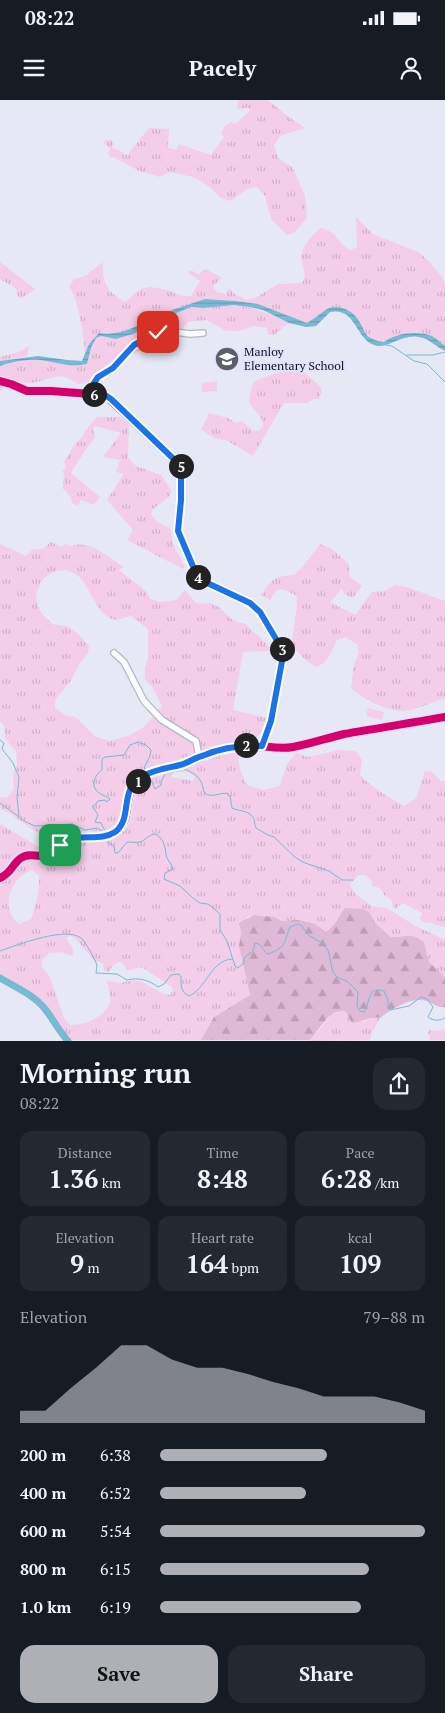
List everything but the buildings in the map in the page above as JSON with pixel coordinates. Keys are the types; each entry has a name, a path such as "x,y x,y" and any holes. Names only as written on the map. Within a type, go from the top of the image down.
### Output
{"street":[{"path":"94,394 94,383 98,377 113,368 134,345 152,334 168,331 190,334 203,333"},
{"path":"0,381 27,391 51,390 105,395 181,466 181,500 178,531 195,571 203,581 250,603 260,612 282,649 283,656 271,721 262,746"},
{"path":"114,653 124,662 144,701 162,720 196,742 199,757"},
{"path":"0,878 10,873 22,856 45,855 66,840 101,837 116,831 124,819 130,792 135,783 160,769 183,764 225,748 246,745 283,749 346,734 445,717"}],"green space":[{"path":"238,100 268,100 305,128 280,136 274,146 278,158 293,168 305,196 307,218 294,233 287,235 271,219 265,196 257,187 249,188 230,201 221,198 210,187 193,177 170,172 160,177 139,171 114,157 111,158 108,154 110,148 103,143 106,140 111,140 114,144 112,147 127,155 149,128 169,129 168,148 177,150 179,144 211,155 224,137 221,134 225,126 231,122 236,124 251,109 237,109"},
{"path":"356,217 373,234 418,252 429,261 442,277 445,285 445,346 432,336 421,333 394,336 384,342 372,339 363,330 360,322 353,314 328,308 318,317 307,323 258,304 205,299 135,328 116,333 99,333 89,344 85,355 76,301 69,286 74,279 85,276 103,262 103,276 107,286 125,302 139,290 148,287 191,296 200,281 188,273 190,270 199,274 206,269 222,278 214,285 214,289 217,292 226,294 229,288 235,294 247,300 257,297 278,284 302,283 304,268 301,255 305,246 321,228 331,232 351,250 357,247"},
{"path":"0,262 35,289 24,297 18,298 15,288 0,279"},
{"path":"222,305 241,306 257,310 289,323 274,335 268,335 267,328 254,326 239,331 226,331 206,320 188,322 175,339 159,340 134,354 116,358 85,383 78,384 65,377 54,377 28,383 11,378 0,392 0,366 35,360 69,365 87,364 96,338 101,336 116,339 133,334 157,321 191,307 203,308"},
{"path":"29,346 27,356 0,361 0,357 18,352"},
{"path":"296,368 305,373 322,388 319,399 313,399 307,403 284,403 253,456 226,440 217,439 201,430 209,413 228,418 236,423 242,421 253,431 259,431 263,425 261,419 250,404 254,382"},
{"path":"217,381 217,391 202,392 202,383"},
{"path":"97,417 123,417 129,424 128,458 136,466 161,475 171,490 169,497 153,509 151,514 157,522 171,529 173,544 185,567 183,569 127,540 133,530 107,500 124,474 116,472 120,460 103,457 121,433 95,426 93,430 95,437 71,473 100,497 94,505 81,500 78,506 72,503 71,497 63,489 64,475 62,470 66,468 64,462 75,444"},
{"path":"51,542 62,547 65,543 70,546 77,544 98,550 124,567 119,570 146,591 150,599 160,602 176,600 185,590 195,602 202,604 210,603 219,607 234,621 246,624 269,647 272,651 243,652 233,710 268,718 262,733 247,739 240,750 241,772 247,785 263,790 280,786 287,764 296,753 308,757 340,750 356,751 362,760 360,775 375,788 404,806 416,798 425,771 432,772 441,781 445,781 445,927 424,923 419,918 422,916 422,913 403,903 395,909 391,900 384,895 380,888 372,886 372,881 366,875 358,875 350,885 354,892 371,906 387,908 414,925 443,939 445,938 445,977 429,962 424,942 391,937 373,919 339,915 332,929 326,932 314,924 301,920 282,921 256,915 247,917 241,932 239,946 250,995 214,1017 201,1040 68,1040 41,1004 0,978 0,824 39,847 45,847 47,843 46,837 0,809 0,797 7,798 14,789 13,773 17,765 16,752 5,738 4,726 0,721 0,544 26,556 33,549 43,549","holes":["66,570 77,575 103,613 109,618 116,620 131,616 148,629 148,657 145,668 145,680 153,688 162,706 144,727 130,735 109,741 95,736 75,717 67,716 55,708 55,700 72,679 78,666 88,653 89,646 71,628 53,624 40,611 36,601 37,590 43,580 54,572","187,772 195,777 193,781 171,777 173,774","32,870 39,876 39,888 31,919 19,924 13,918 9,903 13,887 24,874","70,936 76,939 95,962 103,964 104,970 107,972 109,972 113,965 122,962 127,971 140,967 172,987 173,990 170,995 164,994 140,981 134,980 120,983 107,981 110,1001 104,1012 88,1022 70,1025 64,1018 50,977 42,967 42,960 49,953 61,952 73,956 73,949 66,938"]},
{"path":"320,544 332,549 349,564 349,576 362,586 353,598 344,594 342,589 330,602 355,615 372,592 382,592 395,585 407,587 445,601 445,699 404,711 379,705 356,693 351,688 354,664 359,653 357,644 345,637 336,641 327,659 317,667 292,647 297,596 282,589 276,591 270,600 261,595 274,579 294,575"},
{"path":"368,708 384,712 382,720 366,716"},
{"path":"345,908 363,909 369,912 376,924 391,937 411,936 424,942 429,962 445,977 445,1007 437,1006 427,1001 415,1000 396,1007 380,1018 352,1023 345,1011 339,1011 325,1021 310,1040 201,1040 214,1017 250,995 239,946 241,932 239,923 254,915 274,917 282,921 300,920 315,924 326,932"},
{"path":"339,1011 345,1011 347,1016 363,1022 374,1017 380,1018 370,1040 310,1041 331,1015"},
{"path":"445,1029 445,1040 430,1040 428,1033 430,1030 438,1031"}],"water":[{"path":"205,299 258,304 307,323 329,308 338,307 354,315 366,334 374,340 384,342 394,336 420,333 435,338 445,346 445,351 429,341 418,337 406,338 379,346 374,345 363,336 350,318 339,312 330,312 316,326 306,327 289,323 263,310 234,305 203,308 191,307 157,321 133,334 116,339 101,336 96,338 87,364 69,365 35,360 20,361 0,366 0,361 38,356 82,361 89,344 99,333 108,334 125,331 164,313"}],"waterway":[{"path":"386,345 392,346 414,361 427,364 445,382"},
{"path":"407,355 433,355 445,352"},
{"path":"0,740 4,743 2,749 13,763 19,777 17,797 19,816"},
{"path":"105,831 101,823 95,822 98,815 93,807 98,801 105,800 107,802 110,799 99,793 94,787 94,780 102,770 102,759 124,755 130,745 138,742 146,745 151,750 144,768 147,771"},
{"path":"149,776 155,789 161,785 165,774 188,770 199,779 204,792 210,795 228,794 232,808 250,814 254,818 256,828 274,837 296,858 329,871 342,880 353,880"},
{"path":"0,803 26,822 35,826 72,824 85,830 97,828 105,832"},
{"path":"107,838 109,843 114,846 115,853 118,853 127,842 140,842 154,834 160,837 173,869 165,873 164,879 180,886 194,899 200,903 208,904 220,914 220,930 227,941 235,966 238,968 243,964 245,957 253,951 255,943 260,945 268,954 274,952 284,944 290,927 298,924 302,926 308,935 322,943 328,950 333,972 337,977 348,982 358,992 357,1006 360,1011 364,1012 373,991 380,990 384,991 390,1010 409,1006 421,997 427,999 433,1007 428,1017 436,1020 445,1018"},
{"path":"0,951 53,935 74,935 81,938 90,950 97,965 96,973 117,974 127,980 143,980 158,987 164,984 171,975 179,974 183,990 189,996 200,987 219,964 232,959"},
{"path":"0,978 41,1004 68,1041"}],"cycle path":[{"path":"0,381 27,391 105,395 181,466 181,500 178,531 195,571 203,581 250,603 260,612 282,649 283,656 271,721 262,746"},
{"path":"0,878 7,874 18,860 24,856 46,855 71,838 100,837 116,831 122,825 125,818 129,795 133,787 139,780 154,771 179,765 231,747 248,745 293,747 344,734 445,717"}],"place":[{"name":"Manloy Elementary School","path":"227,359"}],"route":[{"path":"60,845 66,840 73,838 83,836 101,837 116,831 124,819 131,787 150,773 183,764 225,748 246,745 262,746 271,721 283,656 282,649 260,612 250,603 198,577 178,531 181,500 181,466 111,399 105,395 94,394 94,383 98,377 113,368 134,345 158,332"}]}
